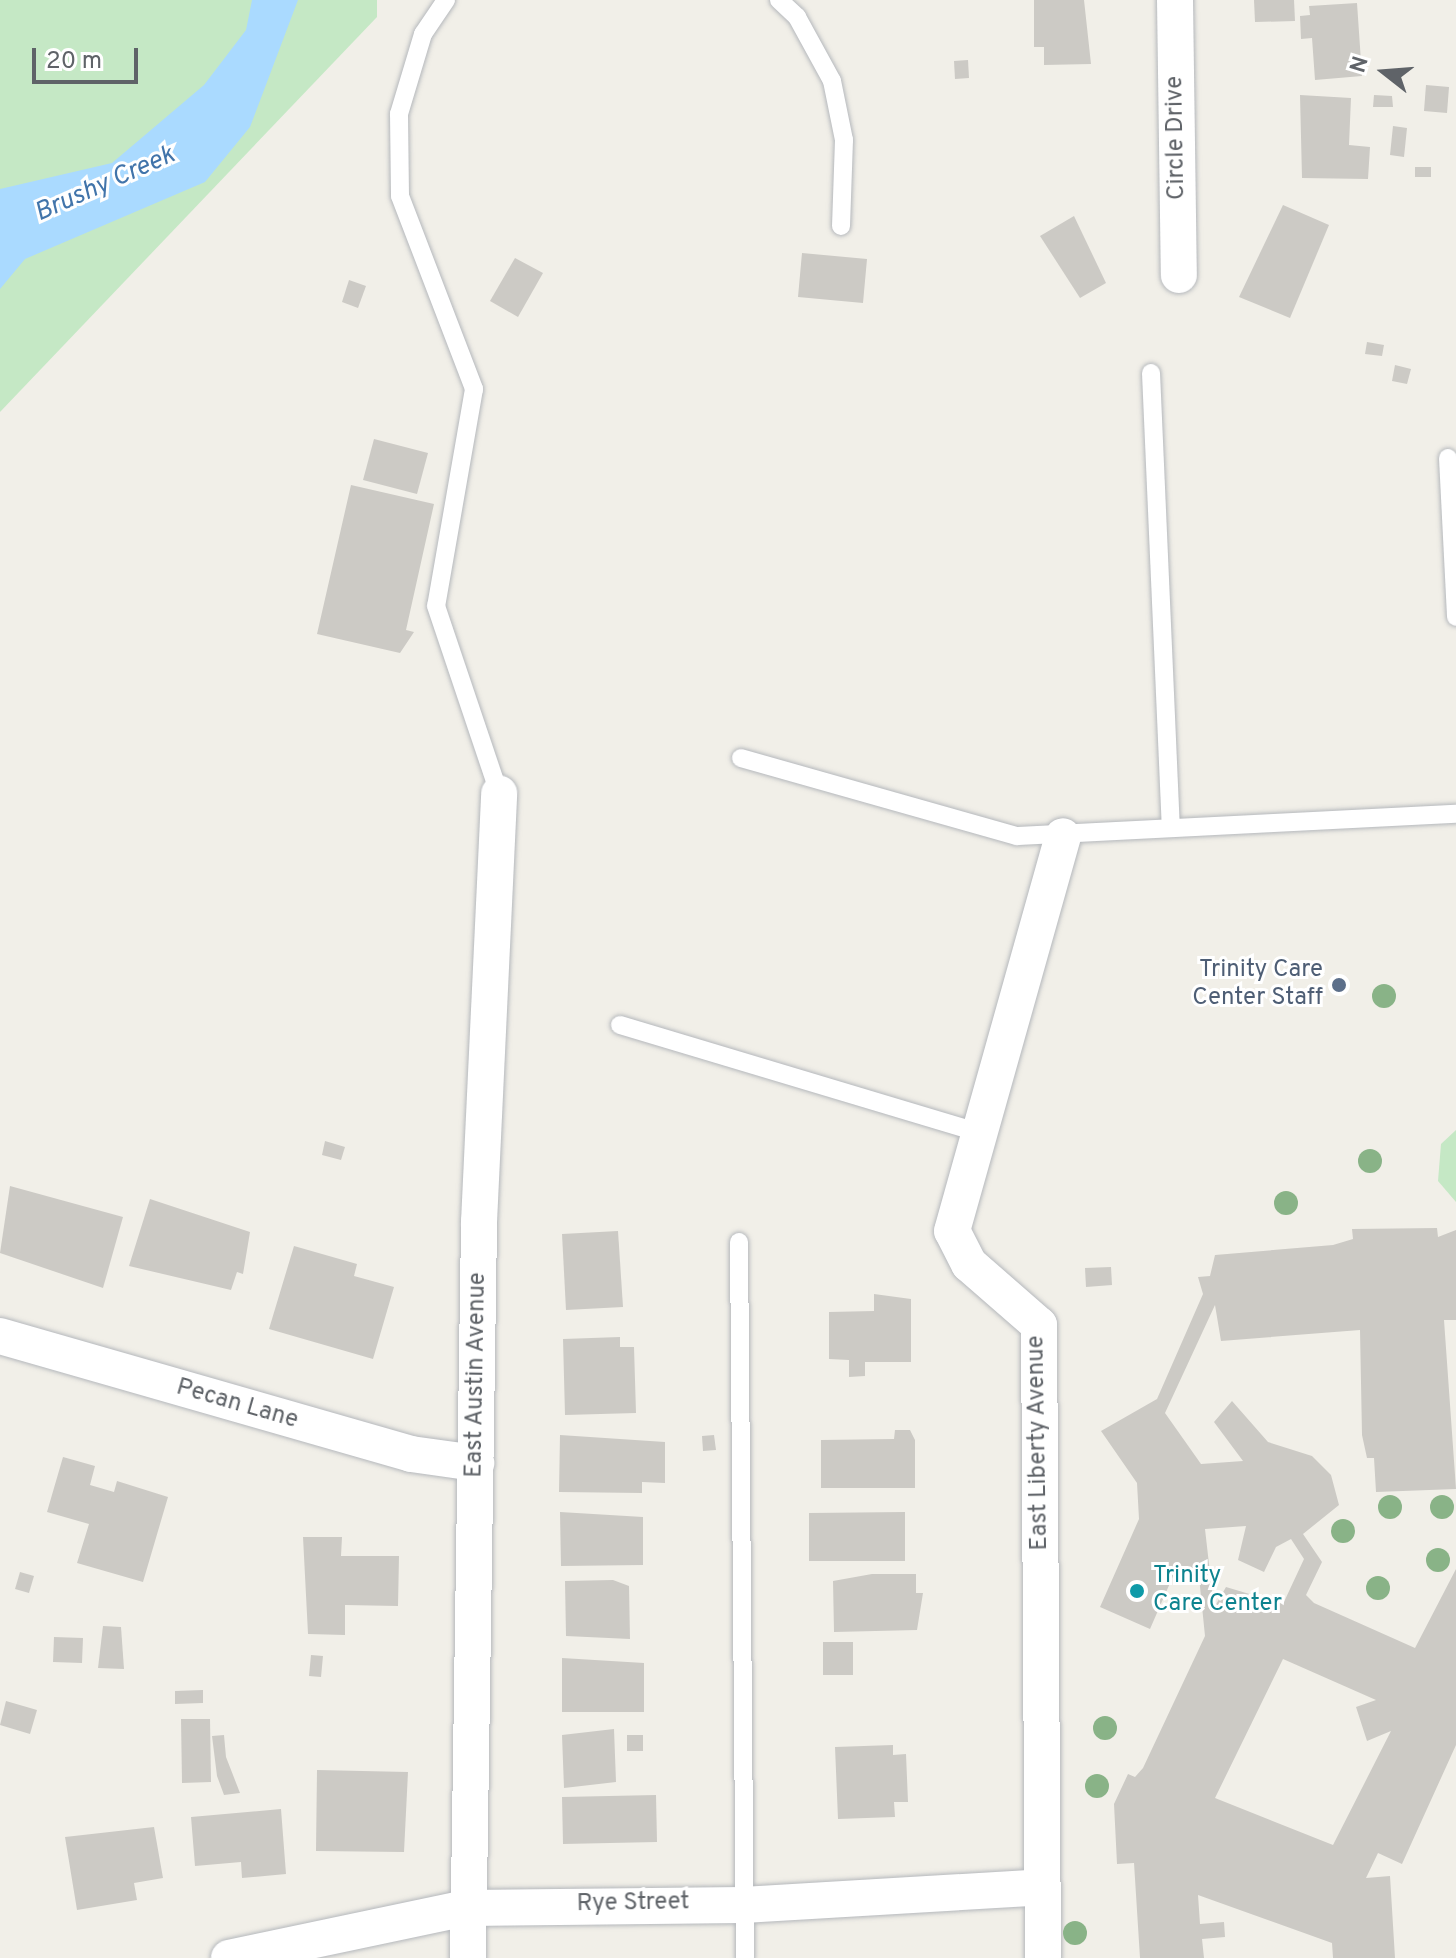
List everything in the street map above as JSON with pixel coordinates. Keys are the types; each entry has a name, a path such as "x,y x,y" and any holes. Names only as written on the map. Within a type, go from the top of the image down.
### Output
{"street":[{"name":"Circle Drive","path":"1175,0 1179,275"},
{"name":"East Austin Avenue","path":"468,1958 476,1463 499,793"},
{"name":"East Liberty Avenue","path":"1043,1958 1039,1325 969,1264 952,1231 976,1132 1063,836"},
{"name":"Pecan Lane","path":"0,1336 411,1454 476,1463"},
{"name":"Rye Street","path":"229,1958 467,1908 743,1905 1042,1887"}],"lane":[{"path":"446,0 423,34 399,114 400,196 474,389 436,606 499,793"},
{"path":"779,0 797,17 832,81 844,140 841,226"},
{"path":"1151,373 1171,828"},
{"path":"1448,458 1456,617"},
{"path":"741,758 1017,836 1456,814"},
{"path":"620,1025 976,1132"},
{"path":"739,1242 745,1958"}],"green space":[{"path":"0,0 377,0 377,17 0,412"},
{"path":"1456,1130 1456,1202 1438,1181 1441,1144"}],"water":[{"name":"Brushy Creek","path":"252,0 298,0 250,127 205,182 25,259 0,289 0,189 112,163 204,85 246,30"}],"building":[{"path":"1034,0 1084,0 1091,64 1044,65 1044,47 1034,47"},
{"path":"1254,0 1294,0 1295,21 1255,22"},
{"path":"1357,3 1362,76 1315,80 1312,38 1301,39 1300,16 1310,15 1309,6"},
{"path":"968,60 969,78 955,79 954,61"},
{"path":"1426,85 1449,87 1447,113 1424,111"},
{"path":"1300,95 1351,98 1349,145 1370,147 1368,179 1302,178"},
{"path":"1374,95 1392,96 1393,107 1373,107"},
{"path":"1393,126 1407,128 1404,157 1390,155"},
{"path":"1415,167 1431,167 1431,177 1415,177"},
{"path":"1283,205 1329,225 1290,318 1239,297"},
{"path":"1074,216 1106,283 1080,298 1040,236"},
{"path":"802,253 867,259 863,303 798,297"},
{"path":"515,258 543,273 518,317 490,301"},
{"path":"349,280 366,286 358,308 342,302"},
{"path":"1367,342 1384,345 1382,356 1365,354"},
{"path":"1395,365 1411,369 1407,384 1392,381"},
{"path":"374,439 428,453 417,494 363,480"},
{"path":"351,485 434,504 406,630 414,632 400,653 317,634"},
{"path":"325,1141 345,1147 341,1160 322,1155"},
{"path":"10,1186 123,1217 103,1288 0,1253"},
{"path":"150,1199 250,1232 243,1274 237,1272 231,1290 129,1266"},
{"name":"Trinity Care Center","path":"1437,1228 1438,1237 1456,1230 1456,1320 1444,1320 1456,1489 1376,1492 1374,1458 1367,1458 1362,1435 1360,1330 1221,1341 1215,1305 1165,1413 1201,1464 1243,1461 1214,1422 1232,1401 1268,1442 1312,1456 1331,1475 1339,1505 1303,1534 1322,1562 1306,1595 1314,1603 1415,1648 1456,1569 1456,1745 1402,1864 1378,1853 1366,1878 1390,1876 1395,1958 1333,1958 1332,1943 1198,1895 1200,1924 1224,1922 1225,1937 1202,1939 1204,1958 1140,1958 1134,1863 1117,1864 1114,1804 1128,1774 1135,1777 1143,1768 1205,1636 1199,1577 1177,1567 1150,1629 1100,1607 1139,1519 1137,1483 1101,1431 1157,1399 1203,1294 1198,1277 1210,1276 1215,1255 1333,1245 1353,1239 1352,1229","holes":["1246,1526 1238,1560 1264,1572 1276,1547 1291,1539 1304,1559 1283,1604 1226,1587 1214,1608 1205,1529","1283,1659 1376,1700 1356,1707 1367,1741 1391,1731 1333,1845 1215,1798"]},
{"path":"618,1231 623,1307 566,1310 562,1234"},
{"path":"294,1246 357,1264 354,1276 394,1287 373,1359 269,1329"},
{"path":"1111,1267 1112,1285 1086,1287 1085,1268"},
{"path":"874,1294 911,1299 911,1362 865,1362 865,1376 849,1377 849,1360 829,1359 829,1312 874,1311"},
{"path":"620,1337 620,1347 634,1347 636,1413 565,1415 563,1339"},
{"path":"895,1430 910,1430 915,1440 915,1488 821,1488 821,1440 894,1439"},
{"path":"560,1435 665,1442 665,1483 642,1482 642,1493 559,1492"},
{"path":"714,1435 716,1450 703,1451 702,1436"},
{"path":"63,1457 95,1466 90,1485 114,1492 117,1481 168,1497 143,1582 77,1563 89,1524 47,1512"},
{"path":"560,1512 643,1517 643,1565 561,1566"},
{"path":"905,1512 905,1561 809,1561 809,1513"},
{"path":"303,1537 342,1537 341,1556 399,1556 398,1606 345,1605 345,1635 308,1634"},
{"path":"20,1572 34,1576 29,1593 15,1589"},
{"path":"872,1574 916,1574 916,1593 923,1593 917,1630 834,1632 833,1581"},
{"path":"613,1580 629,1586 630,1639 566,1636 565,1581"},
{"path":"103,1626 121,1627 124,1669 98,1668"},
{"path":"54,1637 83,1638 82,1663 53,1662"},
{"path":"823,1642 853,1642 853,1675 823,1675"},
{"path":"311,1655 323,1656 321,1677 309,1676"},
{"path":"562,1658 644,1663 644,1712 562,1712"},
{"path":"203,1690 203,1703 175,1704 175,1691"},
{"path":"6,1701 37,1710 30,1734 0,1725"},
{"path":"181,1719 210,1719 211,1782 182,1783"},
{"path":"614,1729 616,1782 564,1788 562,1735"},
{"path":"224,1735 226,1757 240,1793 224,1795 217,1776 212,1736"},
{"path":"627,1735 643,1735 643,1751 627,1751"},
{"path":"893,1745 893,1755 906,1754 908,1802 894,1802 895,1817 838,1819 835,1747"},
{"path":"317,1770 408,1772 404,1852 316,1851"},
{"path":"656,1795 657,1842 563,1844 562,1797"},
{"path":"281,1809 286,1874 242,1878 241,1862 195,1866 191,1817"},
{"path":"154,1827 163,1878 134,1883 137,1900 77,1910 65,1837"}],"place":[{"name":"Trinity Care Center Staff","path":"1339,985"},
{"name":"Trinity Care Center","path":"1137,1591"}]}
